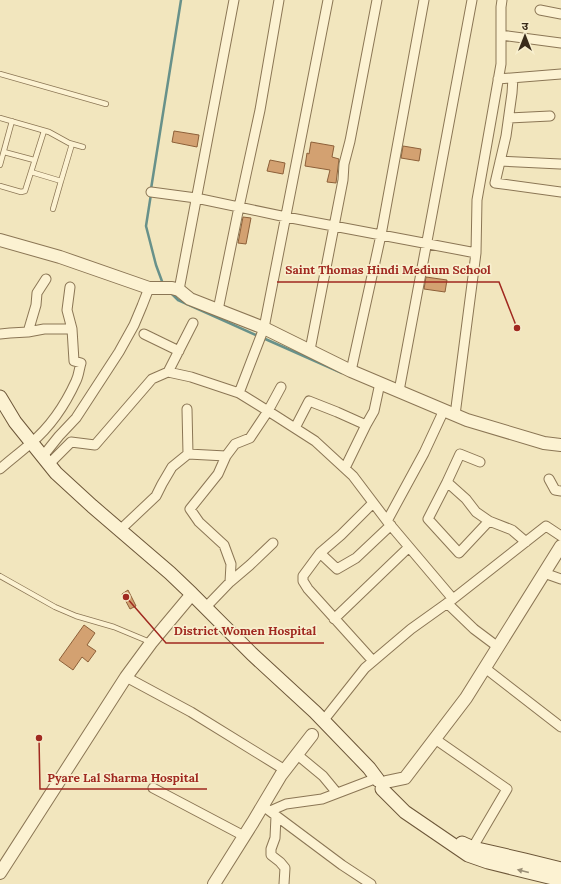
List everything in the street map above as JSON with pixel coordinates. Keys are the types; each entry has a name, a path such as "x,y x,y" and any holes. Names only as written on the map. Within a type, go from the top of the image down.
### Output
{"main road":[{"path":"0,397 15,422 56,473 206,607 252,654 315,712 382,783 395,791 416,812 470,851 488,862 561,880"},
{"path":"470,851 525,860 561,869"}],"street":[{"path":"176,289 196,198 234,0"},
{"path":"218,310 260,110 280,0"},
{"path":"238,393 264,328 328,0"},
{"path":"310,350 343,180 344,164 350,142 378,0"},
{"path":"351,371 381,235 424,0"},
{"path":"399,391 472,0"},
{"path":"455,415 476,253 477,200 501,64 502,0"},
{"path":"540,10 561,14"},
{"path":"501,35 561,43"},
{"path":"498,79 561,74"},
{"path":"513,78 506,136 494,184 561,192"},
{"path":"509,118 550,116"},
{"path":"500,161 560,164"},
{"path":"151,192 196,198 286,217 476,253"},
{"path":"0,240 60,257 153,288 176,289 190,299 264,328 351,371 399,391 442,413 455,415 467,420 544,442 561,444"},
{"path":"28,332 36,305 37,293 46,279"},
{"path":"0,469 32,443 53,420 77,380 81,363 74,361 72,329 67,310 70,288"},
{"path":"46,460 59,436 76,418 119,352 134,325 142,306 153,288"},
{"path":"168,372 193,323"},
{"path":"0,334 44,329 72,329"},
{"path":"144,334 179,351"},
{"path":"46,460 71,442 95,445 152,379 168,372 191,377 238,393 315,441 345,468 353,476 450,601 474,629 498,647"},
{"path":"345,468 374,411 380,383"},
{"path":"230,582 231,564 224,545 199,522 190,509 218,474 226,456 235,444 250,438 268,411 281,387"},
{"path":"295,428 310,401 366,425"},
{"path":"187,409 188,454"},
{"path":"320,553 337,569 356,558 389,523 442,413"},
{"path":"120,530 156,496 172,467 188,454 226,456"},
{"path":"480,462 460,454 428,519 458,553 489,521"},
{"path":"549,479 555,490 561,491"},
{"path":"447,482 466,499 476,512 489,521 512,530 526,542"},
{"path":"373,503 341,535 320,553 303,576 303,581 308,589 373,661"},
{"path":"323,720 365,668 411,628 450,601 546,526 561,536"},
{"path":"206,607 230,582 250,566 274,543"},
{"path":"214,884 244,836 270,811 286,804 322,799 337,793 405,778 466,698 561,546"},
{"path":"334,619 409,547"},
{"path":"544,573 561,579"},
{"path":"0,873 126,676 151,643 192,594"},
{"path":"485,668 561,727"},
{"path":"126,676 191,712 285,770"},
{"path":"284,884 285,868 271,855 271,849 275,838 270,811 285,770 312,735"},
{"path":"435,739 508,789 470,851"},
{"path":"296,756 323,776 337,793"},
{"path":"153,788 244,836"},
{"path":"270,811 342,865 371,884"}],"lane":[{"path":"0,74 106,104"},
{"path":"0,118 44,131 72,144 83,147"},
{"path":"0,165 12,121"},
{"path":"0,186 21,192 25,191 44,131"},
{"path":"53,209 72,144"},
{"path":"4,152 34,160"},
{"path":"31,172 60,181"},
{"path":"0,576 55,607 76,616 114,627 151,643"}],"building":[{"path":"174,131 199,135 197,147 172,142"},
{"path":"311,142 334,146 332,157 339,159 336,183 327,182 330,170 305,166 307,153 309,154"},
{"path":"403,146 421,149 419,161 401,158"},
{"path":"270,160 285,163 283,174 267,171"},
{"path":"243,217 251,218 246,244 238,243"},
{"path":"426,277 447,280 445,292 424,289"},
{"path":"128,590 136,606 130,609 122,594"},
{"path":"84,625 95,633 87,645 96,651 88,662 82,657 73,670 59,660"}],"waterway":[{"path":"151,189 181,0"},
{"path":"151,194 146,226 156,265 163,284"},
{"path":"170,292 178,300 258,336"},
{"path":"263,338 342,373"}],"place":[{"name":"Saint Thomas Hindi Medium School","path":"517,328"},
{"name":"District Women Hospital","path":"126,597"},
{"name":"Pyare Lal Sharma Hospital","path":"39,738"}]}
